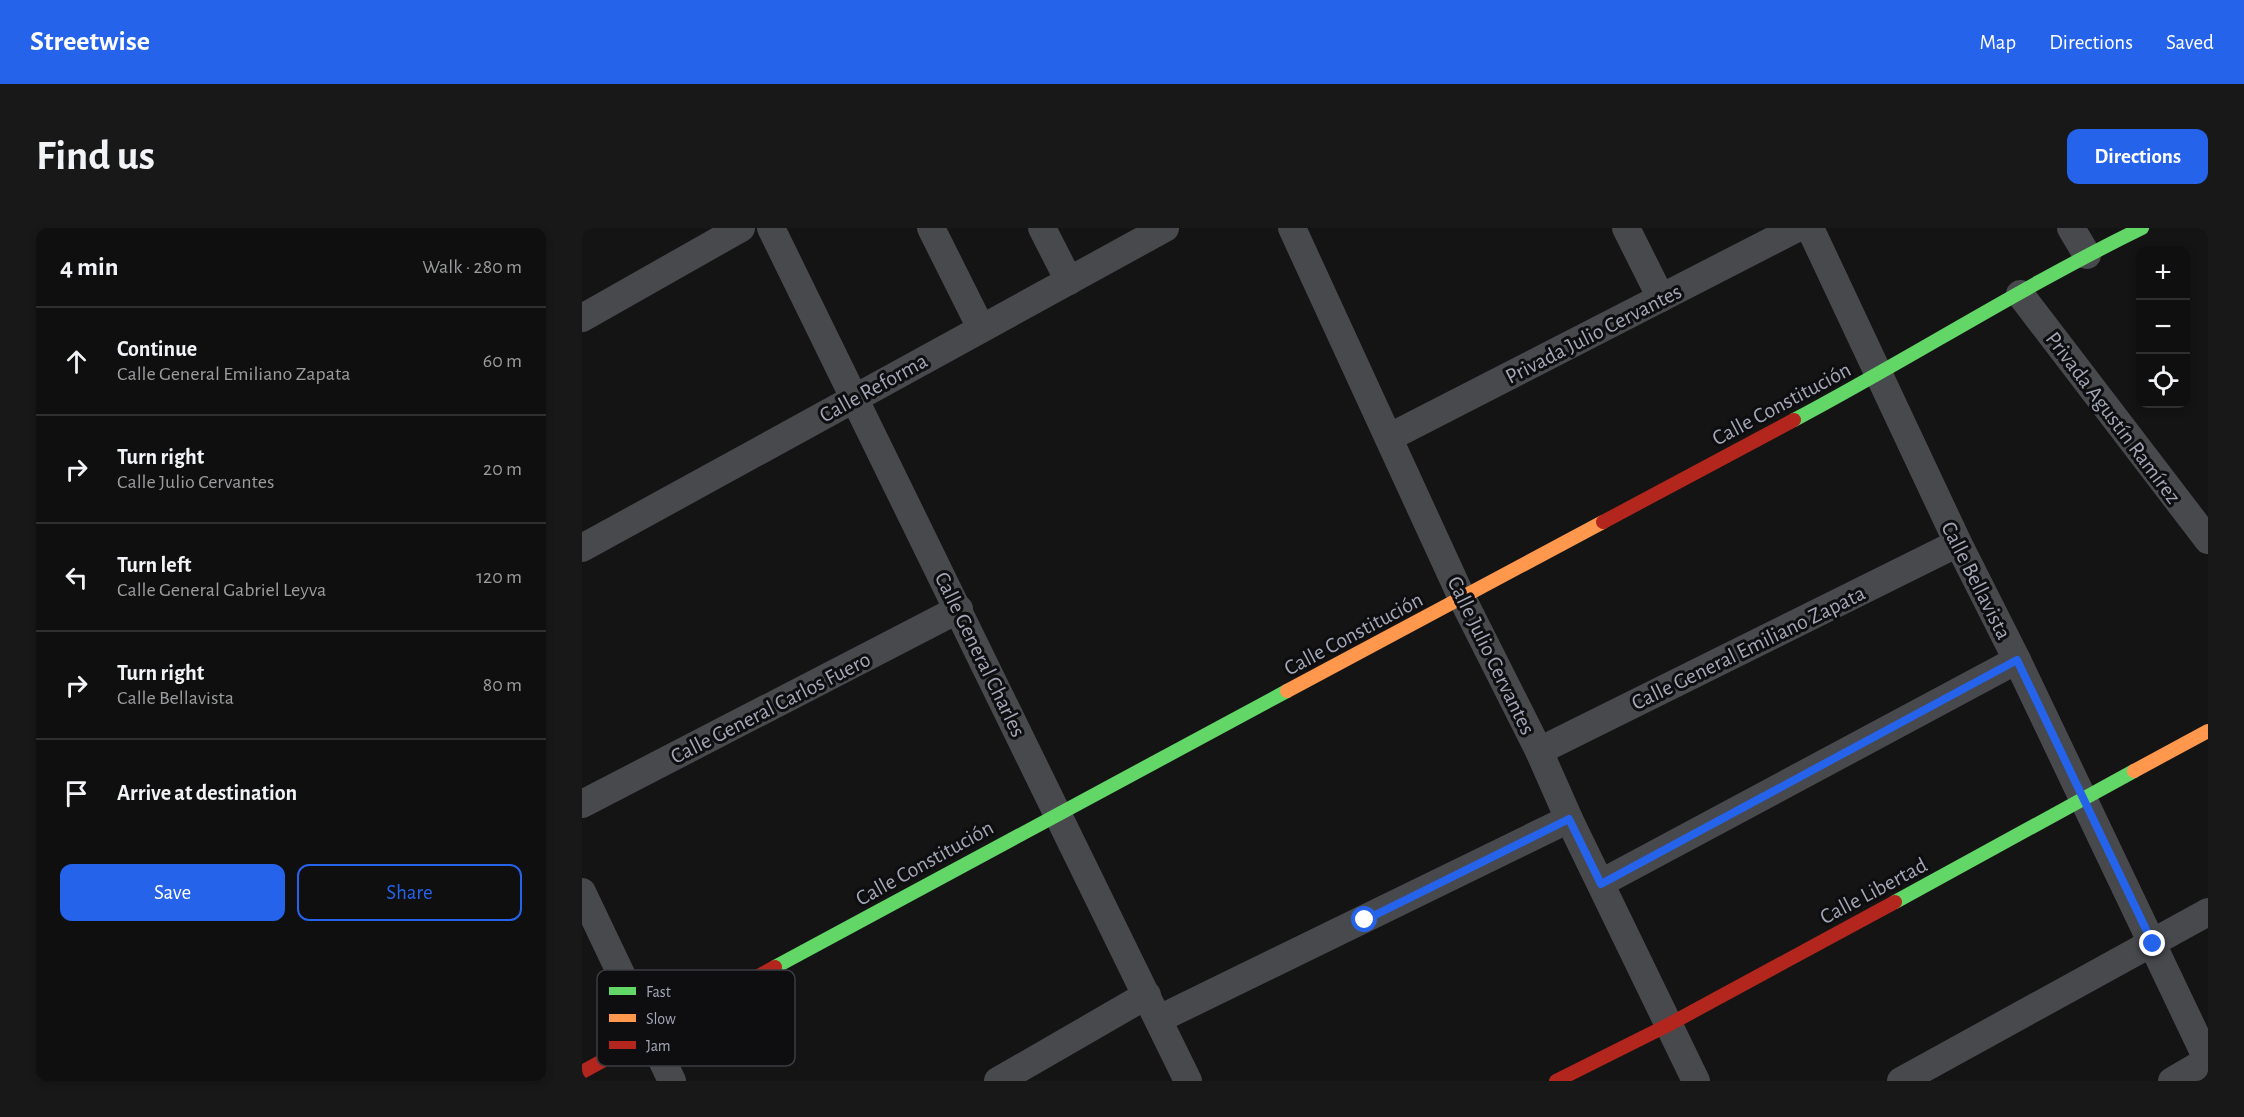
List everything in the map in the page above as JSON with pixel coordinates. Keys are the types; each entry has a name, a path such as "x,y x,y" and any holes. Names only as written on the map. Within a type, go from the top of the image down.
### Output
{"street":[{"path":"582,318 741,228"},
{"name":"Calle General Charles","path":"771,228 1059,813 1188,1081"},
{"path":"931,228 981,328"},
{"path":"1042,228 1069,281"},
{"name":"Calle Reforma","path":"582,548 1164,228"},
{"name":"Calle Julio Cervantes","path":"1292,228 1462,598 1539,751 1569,819 1696,1081"},
{"path":"1626,228 1661,298"},
{"name":"Privada Julio Cervantes","path":"1390,437 1797,228"},
{"name":"Calle Bellavista","path":"1810,228 1958,543 2017,660 2208,1060"},
{"path":"2072,228 2087,255"},
{"name":"Calle Constitución","path":"771,970 1059,813 1880,374 2087,255 2142,228"},
{"name":"Privada Agustín Ramírez","path":"2020,294 2208,540"},
{"name":"Calle General Emiliano Zapata","path":"1539,751 1958,543"},
{"name":"Calle General Carlos Fuero","path":"582,804 958,609"},
{"path":"1601,884 2017,660"},
{"name":"Calle Libertad","path":"1556,1081 1668,1025 2208,731"},
{"path":"998,1081 1153,1007 1569,819"},
{"path":"582,892 619,970"},
{"path":"1900,1081 2208,912"},
{"path":"2172,1081 2208,1060"},
{"name":"Calle Constitución","path":"582,1072 597,1064"},
{"path":"665,1066 672,1081"}],"traffic: fast":[{"path":"1794,420 2010,298 2142,228"},
{"path":"775,967 1287,691"},
{"path":"1895,902 2134,771"}],"traffic: slow":[{"path":"1287,691 1603,522"},
{"path":"2134,771 2208,731"}],"traffic: jam":[{"path":"1603,522 1794,420"},
{"path":"1556,1081 1668,1025 1895,902"},
{"path":"769,970 775,967"},
{"path":"582,1072 597,1064"}],"route":[{"path":"1365,920 1569,819 1601,884 2017,660 2153,944"}]}
